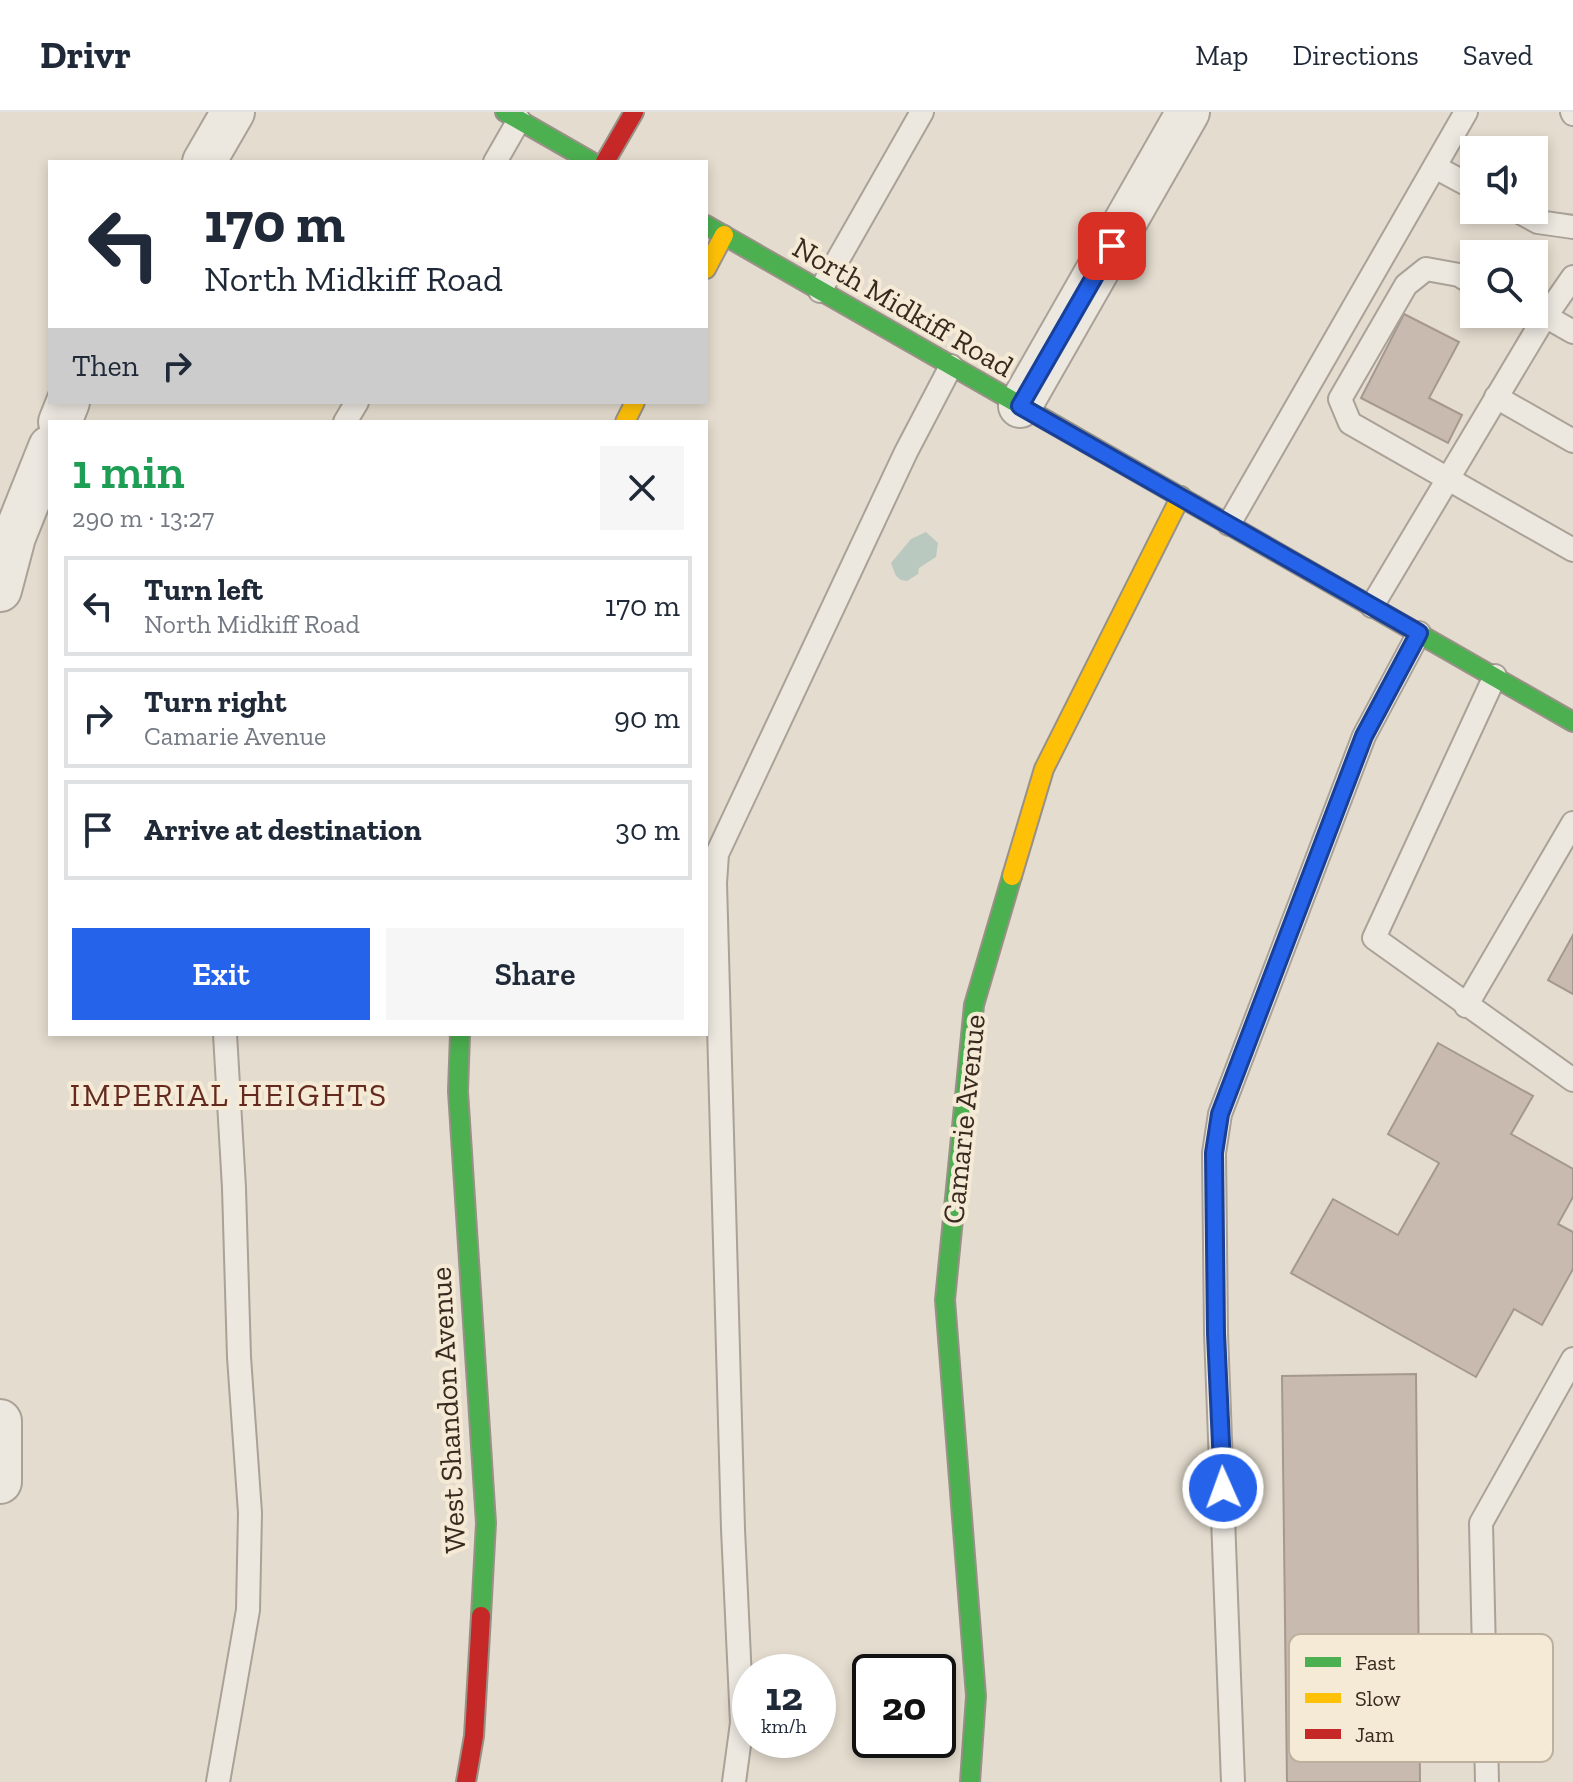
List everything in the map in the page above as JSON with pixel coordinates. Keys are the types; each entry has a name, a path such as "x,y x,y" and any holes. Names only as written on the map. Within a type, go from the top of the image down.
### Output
{"street":[{"path":"205,160 233,112"},
{"path":"606,160 634,112"},
{"path":"1020,406 1188,112"},
{"path":"512,116 589,160"},
{"name":"North Midkiff Road","path":"708,226 1573,722"},
{"path":"708,265 724,235"},
{"path":"0,590 14,537 48,452"},
{"name":"Camarie Avenue","path":"970,1782 976,1696 945,1300 974,1005 1044,769 1181,496"},
{"name":"West Shandon Avenue","path":"460,1036 458,1091 486,1523 474,1736 466,1782"},
{"path":"0,1421 0,1482"}],"lane":[{"path":"820,291 922,112"},
{"path":"1229,524 1466,112"},
{"path":"496,160 512,116"},
{"path":"1435,167 1460,180"},
{"path":"1548,223 1573,227"},
{"path":"1460,276 1426,269 1406,285 1340,399 1350,423 1573,550"},
{"path":"1548,305 1573,277"},
{"path":"1548,322 1573,332"},
{"path":"1372,606 1496,397 1532,328"},
{"path":"734,1782 742,1723 733,1529 715,883 717,854 906,452 951,366"},
{"path":"1496,397 1573,441"},
{"path":"1233,1782 1216,1333 1214,1153 1220,1114 1364,736 1419,633"},
{"path":"1495,676 1374,938 1573,1080"},
{"path":"1466,1006 1573,823"},
{"path":"218,1782 248,1610 250,1513 239,1357 225,1036"},
{"path":"1484,1634 1481,1523 1573,1359"},
{"path":"1487,1762 1487,1782"}],"shaded area":[{"path":"926,532 938,543 936,557 919,568 918,574 907,581 901,580 891,563 911,539"}],"building":[{"path":"1404,314 1459,342 1429,398 1462,415 1448,443 1361,398"},
{"path":"1573,935 1573,994 1548,980"},
{"path":"1438,1043 1533,1096 1511,1134 1573,1169 1573,1197 1558,1224 1573,1232 1573,1269 1542,1325 1514,1309 1476,1377 1291,1273 1333,1199 1398,1235 1439,1163 1388,1134"},
{"path":"1416,1374 1419,1634 1289,1634 1289,1762 1420,1762 1420,1782 1287,1782 1282,1376"}],"traffic: fast":[{"path":"505,112 589,160"},
{"path":"708,226 1573,722"},
{"path":"970,1782 976,1696 945,1300 974,1005 1012,876"},
{"path":"460,1036 458,1091 486,1523 481,1616"}],"traffic: slow":[{"path":"708,265 724,235"},
{"path":"626,420 634,404"},
{"path":"1012,876 1044,769 1181,496"}],"traffic: jam":[{"path":"606,160 634,112"},
{"path":"466,1782 474,1736 481,1616"}],"district":[{"name":"IMPERIAL HEIGHTS","path":"229,1095"}],"route":[{"path":"1112,246 1020,406 1419,633 1364,736 1220,1114 1214,1153 1216,1333 1223,1488"}]}
